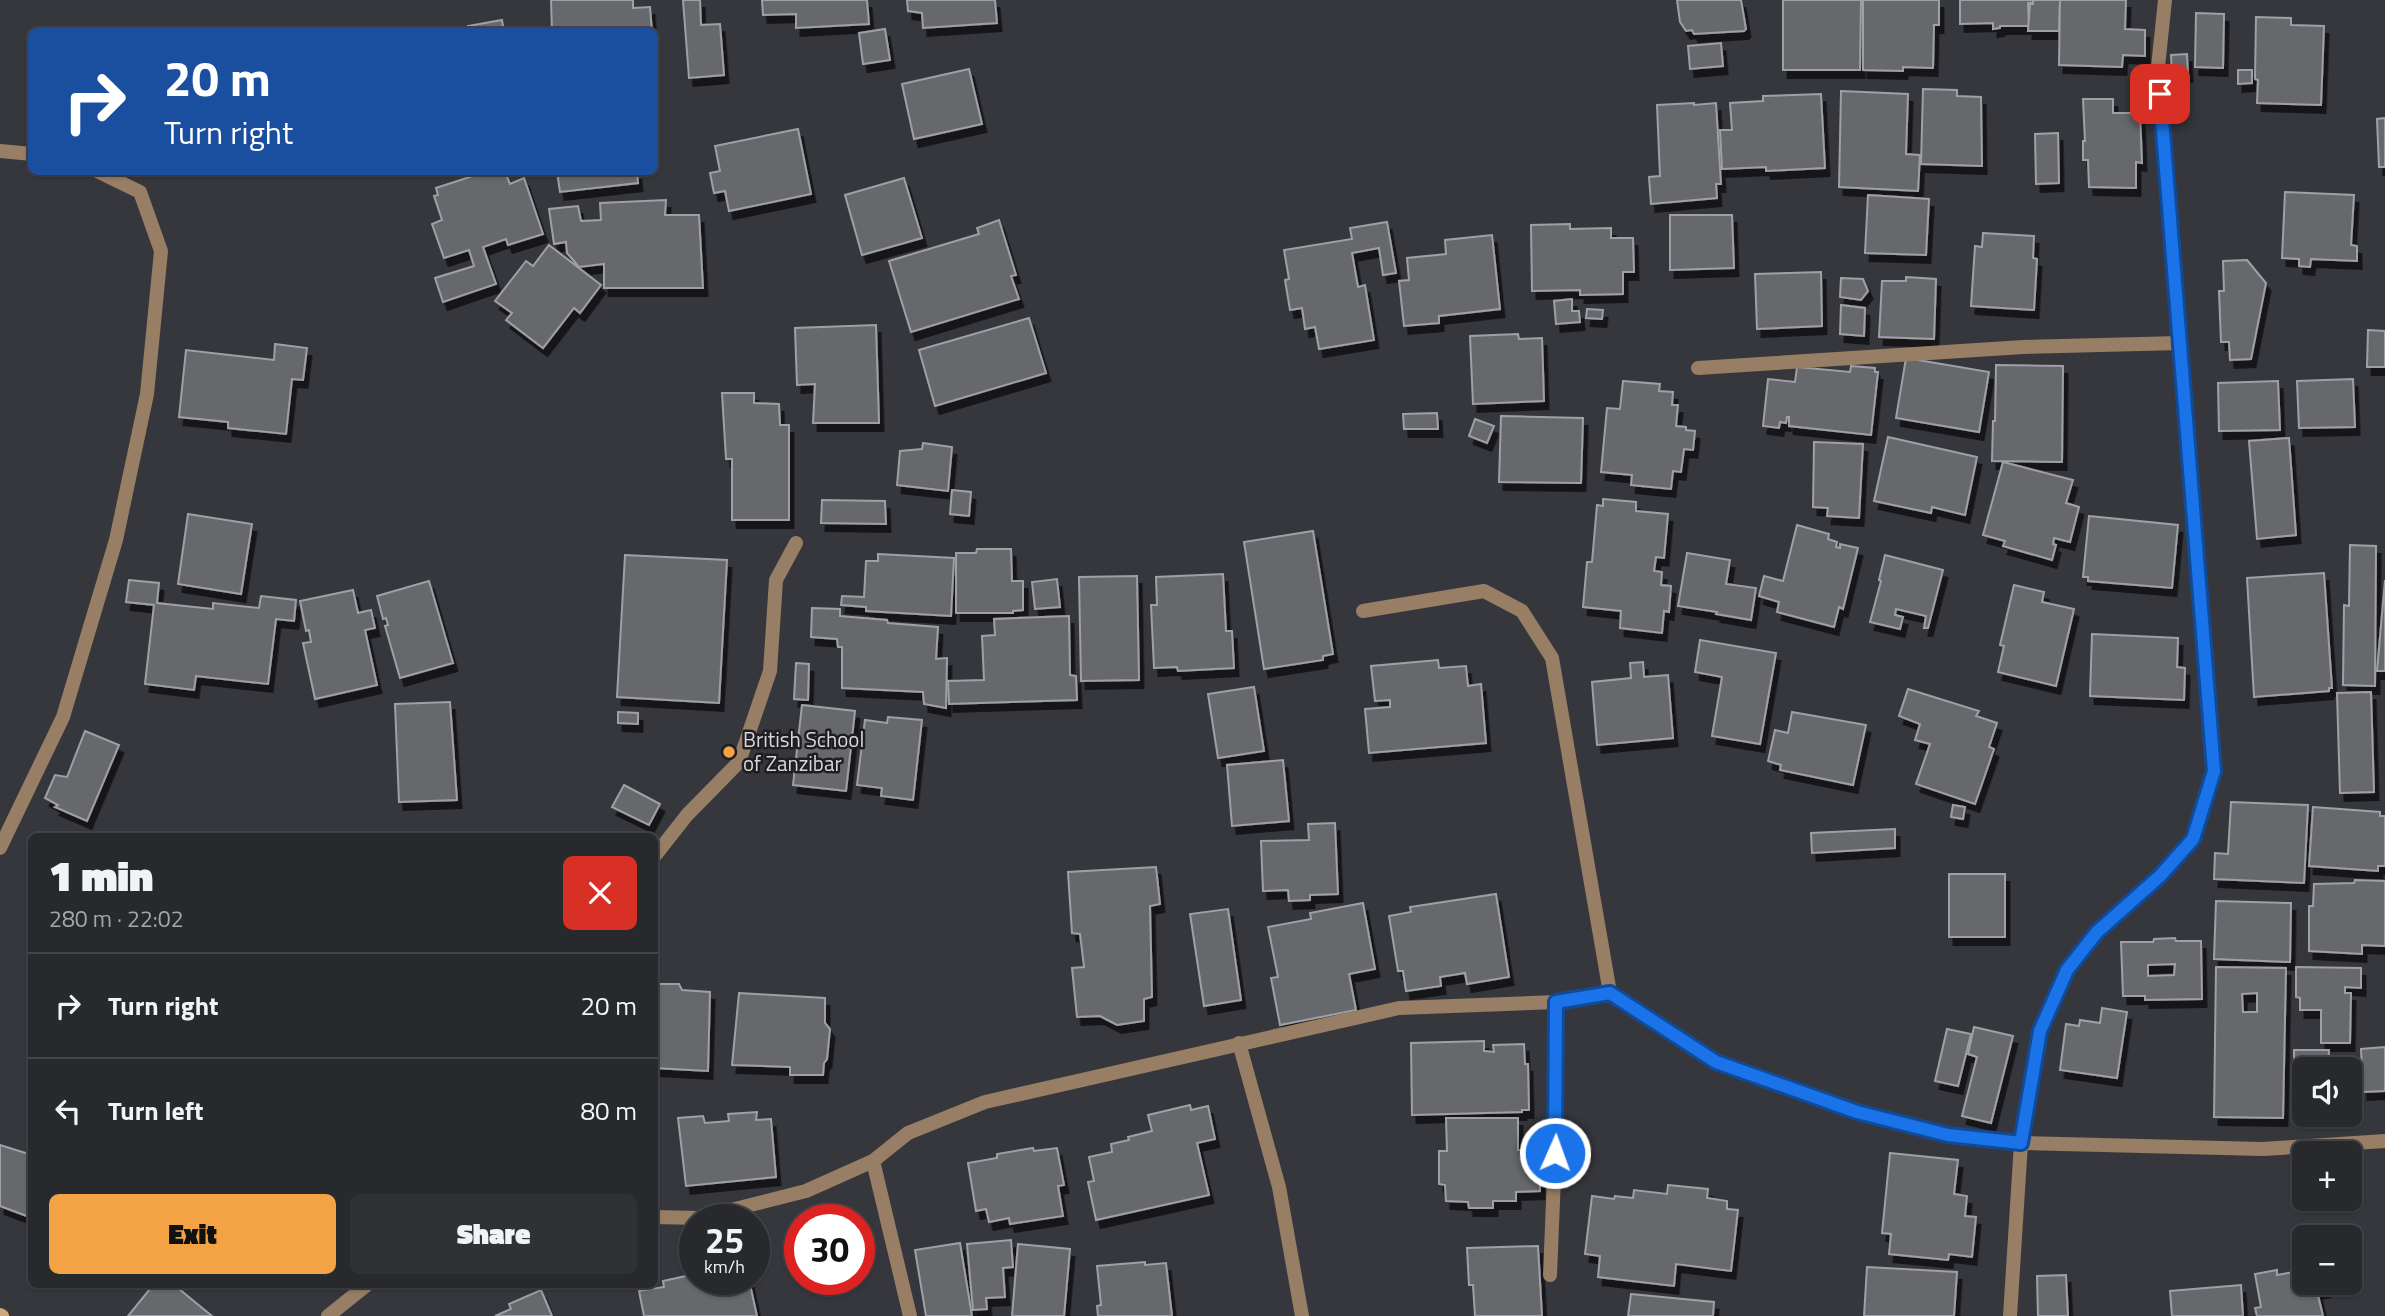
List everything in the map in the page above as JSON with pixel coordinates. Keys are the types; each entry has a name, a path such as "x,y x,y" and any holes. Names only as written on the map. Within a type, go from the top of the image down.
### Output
{"street":[{"path":"2010,1316 2021,1143 2040,1031 2067,970 2097,932 2160,876 2193,839 2214,771 2158,67 2165,0"},
{"path":"0,151 28,154"},
{"path":"0,848 63,717 116,540 147,394 161,251 140,192 105,175"},
{"path":"1698,368 2023,347 2180,343"},
{"path":"658,852 687,815 739,762 770,671 776,580 796,543"},
{"path":"1363,611 1484,591 1522,611 1552,658 1610,993"},
{"path":"658,1217 699,1218 806,1191 873,1161 908,1133 985,1102 1399,1008 1556,1002 1610,993 1716,1062 1857,1112 1948,1135 2021,1143 2263,1149 2385,1141"},
{"path":"1550,1275 1557,1104 1556,1002"},
{"path":"1239,1043 1279,1187 1302,1316"},
{"path":"873,1161 910,1316"},
{"path":"328,1316 364,1288"}],"building":[{"path":"551,0 633,0 633,8 650,7 652,28 552,28"},
{"path":"683,0 700,0 701,25 720,24 724,75 689,78"},
{"path":"762,0 867,0 869,24 796,28 796,14 763,15"},
{"path":"907,0 995,0 997,23 923,28 922,13 908,11"},
{"path":"1677,0 1741,0 1746,29 1694,34 1692,30 1686,31 1680,22"},
{"path":"1783,0 1861,0 1860,70 1783,70"},
{"path":"1863,0 1939,0 1939,25 1934,25 1933,68 1903,67 1903,71 1863,70"},
{"path":"1960,0 2033,0 2033,3 2028,3 2029,26 2000,26 1993,29 1993,23 1960,24"},
{"path":"2033,0 2060,0 2059,31 2028,31 2030,4 2033,4"},
{"path":"2060,0 2126,0 2125,29 2145,30 2145,56 2123,55 2122,67 2059,65"},
{"path":"2196,13 2224,14 2223,68 2195,67"},
{"path":"2256,17 2291,18 2291,25 2324,26 2321,105 2257,103"},
{"path":"502,20 503,28 468,28"},
{"path":"885,29 890,60 863,64 859,33"},
{"path":"1721,43 1723,66 1690,69 1688,46"},
{"path":"2187,54 2188,74 2172,75 2171,55"},
{"path":"969,69 982,124 914,139 902,84"},
{"path":"2238,70 2252,70 2252,83 2238,84"},
{"path":"1923,89 1957,90 1957,96 1981,97 1982,166 1921,164"},
{"path":"1841,91 1908,94 1906,154 1920,155 1918,191 1839,187"},
{"path":"1821,94 1825,168 1766,171 1766,167 1722,169 1720,130 1732,130 1730,103 1763,101 1763,96"},
{"path":"2083,99 2113,99 2113,113 2140,113 2142,163 2136,162 2136,188 2089,187 2088,160 2083,160"},
{"path":"1716,103 1721,184 1716,184 1717,198 1651,204 1649,177 1660,176 1657,105"},
{"path":"2385,118 2385,167 2379,167 2377,119"},
{"path":"798,129 811,194 729,211 725,191 714,193 710,173 720,171 715,146"},
{"path":"2058,133 2059,183 2036,184 2035,134"},
{"path":"476,175 506,175 510,184 524,178 543,234 508,245 506,239 483,247 496,284 443,302 435,278 474,266 469,250 444,258 432,224 442,220 434,196 438,195 436,188"},
{"path":"557,175 637,175 638,183 560,192"},
{"path":"904,178 922,238 862,255 845,195"},
{"path":"2285,192 2354,195 2351,245 2357,246 2357,261 2311,259 2310,267 2299,266 2299,259 2282,258"},
{"path":"1868,195 1929,199 1926,255 1865,253"},
{"path":"666,200 665,215 699,215 703,288 604,288 604,264 579,267 567,253 566,242 554,244 549,209 578,206 581,221 601,220 600,203"},
{"path":"1670,215 1732,215 1734,268 1670,270"},
{"path":"999,220 1016,275 1011,276 1019,299 911,332 889,261 979,234 977,228"},
{"path":"1387,222 1396,273 1383,275 1379,248 1352,253 1358,287 1365,285 1374,340 1319,349 1315,327 1305,329 1302,308 1290,310 1284,250 1352,239 1350,228"},
{"path":"1570,224 1570,229 1611,228 1611,238 1633,238 1634,272 1623,272 1623,294 1580,295 1580,290 1532,291 1531,225"},
{"path":"1983,233 2034,236 2033,258 2037,259 2034,310 1971,306 1975,246 1982,247"},
{"path":"1492,235 1500,309 1439,316 1439,323 1404,326 1399,281 1409,280 1407,258 1446,254 1445,240"},
{"path":"549,245 601,285 580,313 574,308 543,348 506,320 512,313 495,301 526,261 533,266"},
{"path":"2247,260 2266,283 2251,359 2230,360 2229,342 2221,342 2219,291 2224,291 2223,261"},
{"path":"1821,272 1822,326 1757,329 1755,274"},
{"path":"1906,277 1936,279 1934,339 1879,337 1882,281 1906,281"},
{"path":"1841,278 1863,279 1868,291 1861,300 1840,297"},
{"path":"1572,299 1572,311 1579,311 1580,322 1556,324 1554,301"},
{"path":"1841,305 1865,308 1864,336 1840,334"},
{"path":"1587,309 1603,310 1602,319 1586,318"},
{"path":"1029,318 1046,373 935,406 919,350"},
{"path":"876,325 879,423 813,423 815,384 797,385 795,328"},
{"path":"2368,330 2385,331 2385,367 2367,367"},
{"path":"1518,334 1519,339 1542,338 1544,401 1473,404 1470,336"},
{"path":"275,344 307,348 303,380 292,379 286,434 228,428 228,422 179,417 186,350 274,360"},
{"path":"1906,358 1989,372 1979,432 1896,418"},
{"path":"1996,365 2063,366 2062,462 1992,461"},
{"path":"1851,366 1875,368 1875,372 1878,372 1871,435 1789,426 1789,417 1786,423 1780,422 1779,428 1763,426 1768,379 1795,382 1797,367 1850,372"},
{"path":"2353,379 2355,427 2299,428 2297,381"},
{"path":"1623,381 1660,384 1659,391 1673,392 1672,405 1678,405 1676,426 1695,431 1693,450 1684,449 1681,472 1673,471 1671,489 1631,485 1632,475 1601,472 1607,408 1620,409"},
{"path":"2278,381 2280,430 2219,431 2218,383"},
{"path":"722,393 754,393 754,403 779,404 780,425 789,425 789,520 732,520 732,459 726,459"},
{"path":"1437,413 1438,429 1404,429 1403,414"},
{"path":"1501,416 1583,418 1581,483 1499,482"},
{"path":"1475,419 1494,426 1487,443 1469,436"},
{"path":"1888,437 1977,457 1965,515 1932,507 1931,513 1874,501"},
{"path":"2289,438 2296,535 2257,539 2249,441"},
{"path":"1814,442 1863,444 1859,518 1827,516 1828,508 1813,507"},
{"path":"923,443 952,447 948,491 897,485 900,451 922,449"},
{"path":"2003,462 2073,480 2066,503 2079,507 2070,542 2054,538 2053,544 2056,545 2052,560 2003,546 2005,541 1983,535"},
{"path":"952,490 971,492 969,516 950,514"},
{"path":"1603,499 1636,502 1636,511 1668,514 1664,558 1656,557 1654,571 1662,572 1661,585 1671,586 1669,612 1664,611 1662,633 1620,628 1621,611 1583,607 1587,562 1592,562 1597,505 1603,506"},
{"path":"822,500 885,501 886,524 821,523"},
{"path":"188,514 252,524 241,594 178,584"},
{"path":"2089,516 2178,525 2172,588 2088,581 2088,577 2083,577"},
{"path":"1797,525 1829,534 1828,539 1837,542 1836,547 1840,548 1840,544 1858,548 1843,609 1839,607 1834,627 1777,612 1779,602 1759,596 1764,576 1783,581"},
{"path":"1313,531 1333,654 1323,656 1323,660 1264,669 1244,542"},
{"path":"2350,545 2376,546 2375,686 2343,685 2344,605 2349,606"},
{"path":"977,549 1011,549 1012,581 1023,581 1023,610 1013,613 956,613 956,553 976,553"},
{"path":"1687,553 1730,560 1726,584 1756,588 1751,620 1678,606"},
{"path":"878,554 954,558 951,616 866,611 866,607 841,605 842,596 864,597 866,561 878,561"},
{"path":"625,555 727,560 719,703 617,697"},
{"path":"1885,555 1943,570 1928,628 1924,628 1926,616 1896,609 1895,615 1903,617 1900,629 1870,622"},
{"path":"2324,573 2332,688 2329,688 2329,691 2254,697 2247,578"},
{"path":"1223,574 1226,631 1232,631 1234,668 1178,671 1177,667 1154,668 1151,605 1157,605 1156,577"},
{"path":"1137,576 1139,680 1081,681 1079,577"},
{"path":"1057,579 1060,607 1035,609 1032,582"},
{"path":"129,580 159,583 157,603 213,609 213,603 259,608 261,596 296,600 294,621 276,619 268,684 196,676 194,690 145,684 154,605 126,602"},
{"path":"2385,580 2385,671 2377,671"},
{"path":"429,581 453,663 400,678 385,626 388,625 386,618 383,619 377,596"},
{"path":"2014,585 2044,592 2042,602 2074,609 2056,686 1998,672 2004,646 2000,645"},
{"path":"353,590 358,613 371,610 375,628 365,630 377,685 315,699 303,643 311,642 300,601"},
{"path":"812,608 840,609 840,616 938,627 936,659 947,658 946,708 924,704 923,692 842,688 842,647 838,647 837,639 811,637"},
{"path":"1069,616 1070,675 1076,676 1077,700 949,704 948,681 984,680 982,636 995,635 994,619"},
{"path":"2092,634 2178,638 2177,667 2185,668 2184,700 2090,696"},
{"path":"1700,640 1776,653 1760,744 1712,736 1722,677 1695,672"},
{"path":"1438,660 1439,668 1466,666 1468,686 1481,684 1486,743 1369,753 1365,709 1390,707 1390,700 1375,701 1371,666"},
{"path":"1643,662 1644,677 1668,675 1673,738 1597,745 1592,682 1631,678 1630,663"},
{"path":"796,663 809,664 808,700 794,699"},
{"path":"1254,687 1264,751 1218,758 1208,694"},
{"path":"1908,689 1979,711 1976,716 1997,723 1989,747 1994,749 1975,804 1916,784 1930,744 1915,740 1920,724 1899,716"},
{"path":"2371,692 2374,792 2340,793 2337,693"},
{"path":"450,702 457,800 399,802 395,704"},
{"path":"802,705 855,711 846,791 793,785"},
{"path":"618,712 638,713 638,724 618,723"},
{"path":"1792,712 1866,725 1853,785 1780,770 1781,765 1768,761 1775,730 1788,733"},
{"path":"888,717 922,720 913,800 881,796 882,788 857,785 865,720 887,723"},
{"path":"85,731 119,745 87,821 55,807 58,805 45,798 55,775 67,777"},
{"path":"1283,760 1289,821 1232,826 1227,765"},
{"path":"624,785 660,804 649,825 612,807"},
{"path":"2231,802 2308,805 2304,883 2214,879 2215,853 2228,854"},
{"path":"1953,805 1965,807 1963,819 1951,817"},
{"path":"2313,807 2380,812 2380,816 2385,816 2385,866 2378,866 2378,871 2309,866"},
{"path":"1335,823 1338,894 1310,895 1310,900 1289,901 1288,890 1263,891 1261,841 1309,840 1308,824"},
{"path":"1895,829 1895,848 1812,853 1811,833"},
{"path":"1156,867 1160,904 1150,906 1152,997 1144,999 1144,1021 1117,1025 1100,1016 1077,1017 1072,968 1084,967 1080,934 1072,933 1068,872"},
{"path":"1949,874 2005,874 2005,937 1949,937"},
{"path":"2355,880 2385,881 2385,946 2362,945 2362,954 2309,951 2309,906 2313,906 2314,884 2354,883"},
{"path":"1496,894 1509,977 1467,984 1465,973 1440,977 1441,986 1406,991 1403,971 1398,971 1389,916 1411,912 1410,907"},
{"path":"2216,901 2291,903 2290,962 2214,959"},
{"path":"1363,903 1375,969 1349,974 1356,1010 1280,1025 1271,978 1278,977 1268,927 1311,919 1310,913"},
{"path":"1228,909 1241,1000 1204,1006 1190,914"},
{"path":"2154,939 2201,941 2202,999 2145,1000 2145,996 2123,996 2121,942 2153,942","holes":["2175,964 2174,975 2148,976 2148,965"]},
{"path":"2216,967 2286,968 2283,1118 2214,1117","holes":["2257,993 2257,1012 2243,1012 2242,994"]},
{"path":"2296,967 2361,968 2361,988 2345,987 2345,993 2351,993 2350,1043 2321,1043 2321,1010 2300,1010 2300,998 2296,997"},
{"path":"658,984 679,984 682,990 710,992 708,1071 658,1068"},
{"path":"739,993 825,998 825,1023 830,1029 823,1075 790,1075 790,1067 732,1065"},
{"path":"2102,1008 2127,1012 2117,1078 2060,1070 2066,1024 2079,1026 2080,1020 2100,1023"},
{"path":"1974,1027 2013,1036 1991,1123 1962,1116 1977,1057 1968,1054"},
{"path":"1947,1029 1971,1034 1958,1086 1935,1081"},
{"path":"1484,1041 1484,1051 1494,1052 1493,1045 1524,1044 1525,1064 1528,1064 1529,1110 1412,1115 1411,1043"},
{"path":"2385,1047 2385,1091 2363,1092 2361,1049"},
{"path":"2294,1050 2329,1050 2329,1057 2294,1057"},
{"path":"1190,1105 1191,1110 1208,1106 1215,1139 1197,1143 1209,1195 1096,1220 1088,1182 1094,1181 1089,1157 1112,1152 1111,1144 1152,1131 1148,1115"},
{"path":"757,1112 756,1120 771,1119 776,1177 686,1186 678,1118 703,1116 705,1123 729,1121 728,1114"},
{"path":"1446,1118 1518,1118 1518,1150 1540,1150 1540,1191 1516,1192 1516,1201 1493,1201 1493,1208 1469,1208 1468,1202 1446,1201 1445,1185 1439,1184 1439,1151 1447,1151"},
{"path":"0,1145 28,1154 28,1216 0,1206"},
{"path":"1033,1148 1034,1151 1057,1148 1064,1185 1058,1186 1063,1216 1010,1224 1009,1218 989,1222 986,1209 976,1211 968,1163 997,1158 997,1154"},
{"path":"1890,1153 1958,1160 1954,1194 1967,1196 1965,1216 1976,1217 1972,1257 1949,1254 1948,1260 1889,1254 1891,1234 1882,1233"},
{"path":"1668,1185 1708,1189 1707,1198 1727,1201 1727,1209 1738,1210 1731,1271 1676,1264 1674,1286 1598,1277 1600,1256 1585,1254 1592,1196 1633,1198 1634,1190 1667,1194"},
{"path":"1011,1240 1013,1267 1003,1268 1005,1297 986,1298 987,1309 973,1310 967,1244"},
{"path":"960,1243 972,1316 926,1316 915,1250"},
{"path":"1018,1244 1070,1249 1064,1316 1012,1316"},
{"path":"1538,1246 1542,1316 1475,1316 1473,1285 1469,1285 1467,1248"},
{"path":"1145,1262 1145,1265 1166,1263 1172,1316 1098,1316 1097,1306 1101,1305 1097,1266"},
{"path":"1867,1267 1957,1272 1954,1316 1864,1316"},
{"path":"2277,1270 2277,1275 2292,1272 2292,1295 2318,1295 2323,1316 2257,1316 2255,1308 2261,1307 2255,1274"},
{"path":"2066,1275 2068,1316 2038,1316 2037,1276"},
{"path":"679,1278 679,1295 752,1295 757,1316 644,1316 639,1291 664,1287 663,1281"},
{"path":"2241,1285 2243,1316 2172,1316 2170,1291"},
{"path":"151,1288 178,1288 212,1316 128,1316"},
{"path":"541,1290 552,1316 495,1316 511,1309 509,1304"},
{"path":"1631,1294 1714,1302 1713,1316 1628,1316"}],"place":[{"name":"British School of Zanzibar","path":"729,752"}],"route":[{"path":"1555,1153 1556,1002 1610,993 1716,1062 1857,1112 1948,1135 2021,1143 2040,1031 2067,970 2097,932 2160,876 2193,839 2214,771 2160,94"}]}
